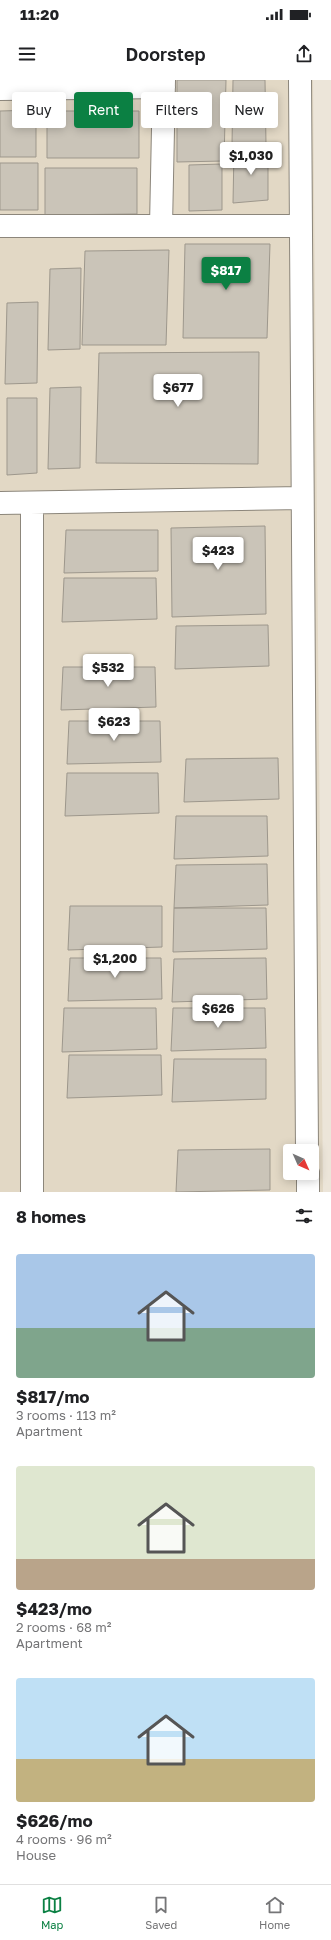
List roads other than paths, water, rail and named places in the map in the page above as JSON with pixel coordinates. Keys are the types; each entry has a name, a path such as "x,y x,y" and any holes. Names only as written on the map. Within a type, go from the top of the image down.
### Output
{"street":[{"path":"300,80 307,1144"},
{"path":"0,89 164,83 161,226"},
{"path":"0,226 300,226"},
{"path":"0,504 302,498"},
{"path":"32,504 32,1192"},
{"path":"308,1180 308,1192"}]}
